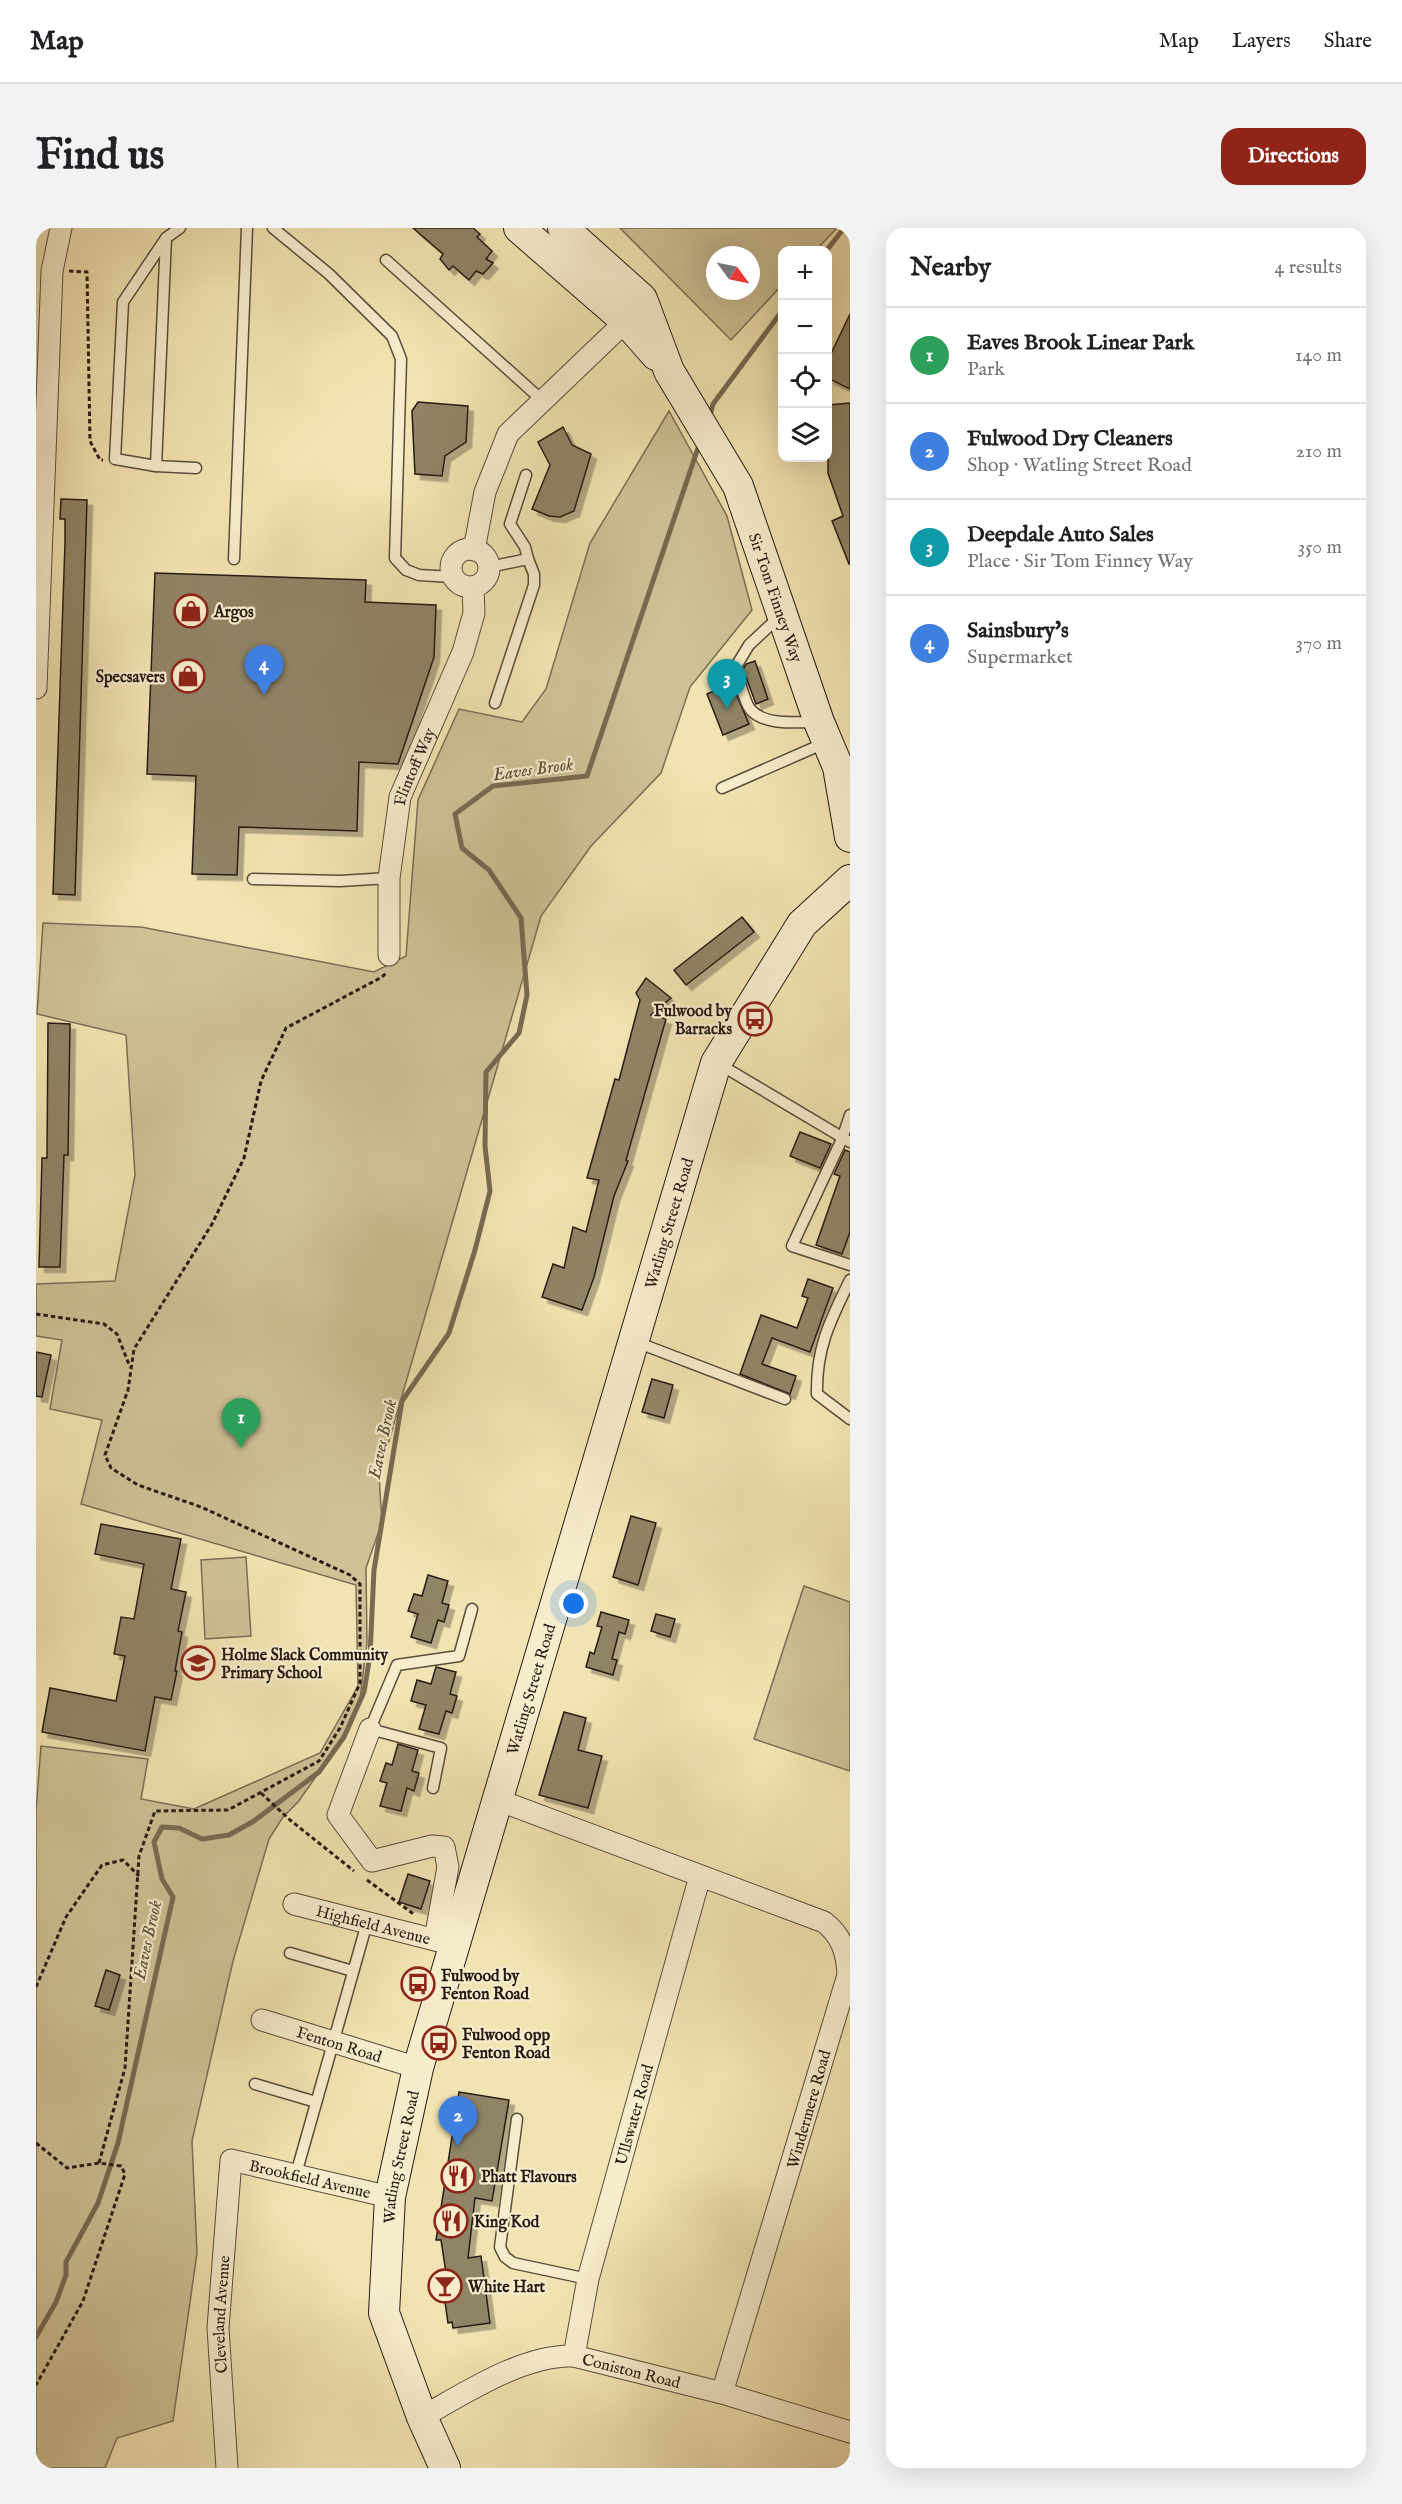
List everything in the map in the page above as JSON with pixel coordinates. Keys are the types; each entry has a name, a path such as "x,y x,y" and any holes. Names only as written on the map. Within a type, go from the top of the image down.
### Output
{"main road":[{"name":"Sir Tom Finney Way","path":"519,228 634,310"},
{"name":"Sir Tom Finney Way","path":"563,228 634,310 738,486 781,615 838,767 850,837"},
{"name":"Watling Street Road","path":"445,2468 422,2417 384,2313 390,2197 444,1942 498,1800 716,1063 802,924 850,880"}],"street":[{"path":"36,688 42,385 52,271 61,228"},
{"path":"474,550 485,492 508,434 634,310"},
{"path":"466,549 483,554 489,567 485,579 473,587 463,586 452,577 451,566 456,555 466,549"},
{"name":"Flintoff Way","path":"389,955 389,878 400,797 463,652 474,613 473,587"},
{"path":"370,1729 338,1815 372,1861 432,1846 444,1847 448,1867 444,1942"},
{"name":"Windermere Road","path":"498,1800 824,1922 839,1938 848,1960 848,1975 722,2393"},
{"name":"Ullswater Road","path":"574,2356 588,2279 700,1876"},
{"name":"Highfield Avenue","path":"294,1904 444,1942"},
{"name":"Fenton Road","path":"262,2020 418,2068"},
{"name":"Brookfield Avenue","path":"231,2160 390,2197"},
{"name":"Cleveland Avenue","path":"227,2468 218,2328 231,2160"},
{"name":"Coniston Road","path":"422,2417 480,2385 533,2362 556,2355 574,2356 722,2393 850,2432"}],"lane":[{"path":"180,228 166,238 123,302 115,459 156,466 196,468"},
{"path":"234,559 247,228"},
{"path":"273,228 328,274 392,336 401,360 395,558 406,570 420,575 452,577"},
{"path":"156,466 166,238"},
{"path":"386,260 543,401"},
{"path":"495,703 534,585 534,574 525,548 510,524 526,475"},
{"path":"489,567 528,559"},
{"path":"781,615 749,645 735,668 750,708 776,721 823,732"},
{"path":"722,788 823,732"},
{"path":"253,879 340,881 389,878"},
{"path":"716,1063 846,1140"},
{"path":"850,1115 846,1140 792,1246 850,1265"},
{"path":"850,1280 828,1326 816,1366 817,1394 850,1419"},
{"path":"633,1341 785,1399"},
{"path":"433,1788 441,1748 370,1729 397,1665 459,1656 472,1609"},
{"path":"296,2174 367,1923"},
{"path":"290,1953 353,1971"},
{"path":"255,2084 316,2102"},
{"path":"517,2119 500,2247 505,2257 513,2263 588,2279"}],"path":[{"path":"52,271 87,272 90,441 100,460 115,459"},
{"path":"99,2163 125,2068 140,1856 155,1811 228,1810 319,1761 340,1728 360,1683 360,1584 350,1575 201,1507 138,1485 111,1468 105,1455 128,1390 134,1349 212,1224 244,1158 261,1082 286,1028 382,977 392,965 389,955"},
{"path":"36,1314 104,1324 117,1334 131,1369"},
{"path":"261,1793 283,1814"},
{"path":"36,1987 66,1917 102,1864 123,1860 139,1876"},
{"path":"36,2143 67,2168 99,2163 121,2166 125,2174 83,2301 36,2385"}],"shaded area":[{"path":"620,228 837,228 820,246 778,246 778,289 731,340"},
{"path":"669,411 727,516 752,610 690,687 661,773 591,846 541,916 379,1475 382,1522 366,1568 367,1643 360,1698 344,1737 269,1839 233,1961 192,2141 197,2253 173,2421 117,2438 105,2468 36,2468 36,1811 41,1746 148,1759 141,1799 194,1809 320,1753 358,1686 356,1585 81,1504 102,1420 50,1409 62,1340 36,1336 36,1284 115,1281 135,1175 126,1035 37,1014 43,923 141,927 374,972 406,956 418,800 459,709 522,722 546,689 590,543"},
{"path":"246,1557 251,1636 205,1639 201,1560"},
{"path":"804,1586 850,1602 850,1771 754,1739"}],"building":[{"path":"413,228 473,228 480,234 477,237 492,251 486,259 493,263 483,274 476,271 469,280 453,266 449,270 440,259 443,254"},
{"path":"850,314 850,389 832,380 832,352"},
{"path":"418,402 468,406 466,442 445,456 442,476 415,474 412,411"},
{"path":"850,403 850,564 832,521 843,516 828,473 828,462 832,462 832,405"},
{"path":"563,427 572,445 591,454 574,511 560,517 549,516 532,509 550,465 538,442"},
{"path":"61,499 87,500 75,895 53,894 65,543 65,519 60,519"},
{"path":"155,573 366,580 365,602 436,605 434,657 398,764 359,762 357,831 239,827 237,875 192,874 196,776 147,774"},
{"path":"755,661 768,699 756,704 743,669 746,664"},
{"path":"732,684 749,724 723,735 707,694"},
{"path":"742,917 754,932 686,985 674,970"},
{"path":"646,978 671,998 651,1015 666,1019 626,1160 628,1161 614,1196 594,1277 582,1310 542,1297 553,1264 564,1268 573,1227 586,1232 599,1180 587,1178 615,1079 619,1080 640,1000 636,993"},
{"path":"48,1023 70,1024 68,1155 64,1155 60,1267 39,1267 42,1158 47,1158"},
{"path":"800,1132 831,1144 820,1168 790,1156"},
{"path":"845,1150 850,1152 850,1232 842,1254 816,1245 840,1176 834,1174"},
{"path":"808,1279 833,1288 810,1352 772,1338 762,1364 796,1376 790,1394 740,1374 761,1315 797,1328 808,1298 802,1296"},
{"path":"36,1352 51,1355 42,1397 36,1396"},
{"path":"652,1379 673,1385 664,1418 642,1412"},
{"path":"631,1516 656,1523 638,1585 613,1577"},
{"name":"Holme Slack Community Primary School","path":"101,1524 181,1539 171,1589 186,1592 178,1631 182,1632 175,1671 177,1671 171,1700 155,1697 145,1751 42,1732 50,1688 116,1701 125,1656 114,1654 121,1617 134,1619 144,1564 95,1554"},
{"path":"428,1575 448,1581 442,1603 449,1605 444,1622 438,1620 431,1643 411,1637 418,1614 408,1611 414,1594 422,1596"},
{"path":"601,1612 629,1620 625,1634 619,1632 612,1659 617,1660 613,1675 586,1667 590,1652 594,1654 602,1627 597,1626"},
{"path":"656,1614 675,1619 670,1637 651,1631"},
{"path":"436,1667 456,1672 450,1694 457,1696 452,1713 446,1711 439,1734 419,1729 426,1705 411,1701 417,1680 431,1684"},
{"path":"564,1712 586,1718 578,1750 602,1756 588,1808 539,1795"},
{"path":"398,1744 418,1750 412,1771 419,1773 414,1791 407,1788 401,1811 380,1806 387,1783 380,1781 386,1763 392,1765"},
{"path":"408,1874 430,1881 421,1909 399,1902"},
{"path":"106,1970 120,1975 109,2010 95,2006"},
{"path":"459,2092 509,2100 492,2201 475,2198 468,2258 481,2256 490,2323 453,2328 452,2322 448,2323 441,2274 446,2273 441,2240 436,2240"}],"waterway":[{"name":"Eaves Brook","path":"830,246 844,228"},
{"name":"Eaves Brook","path":"711,412 713,404 778,316"},
{"name":"Eaves Brook","path":"36,2337 56,2302 66,2275 66,2262 98,2203 118,2143 173,1897 162,1879 154,1842 162,1827 179,1828 202,1839 229,1835 254,1821 319,1772 344,1737 364,1692 370,1655 374,1570 402,1401 449,1333 475,1250 490,1191 485,1146 486,1072 519,1033 527,995 521,918 489,870 462,848 455,814 493,786 587,776 698,448"}],"place":[{"name":"Argos","path":"191,611"},
{"name":"Specsavers","path":"188,676"},
{"name":"Sainsbury's","path":"264,695"},
{"name":"Deepdale Auto Sales","path":"727,709"},
{"name":"Fulwood by Barracks","path":"755,1019"},
{"name":"Eaves Brook Linear Park","path":"241,1448"},
{"name":"Holme Slack Community Primary School","path":"198,1663"},
{"name":"Fulwood by Fenton Road","path":"418,1984"},
{"name":"Fulwood opp Fenton Road","path":"439,2043"},
{"name":"Fulwood Dry Cleaners","path":"458,2146"},
{"name":"Phatt Flavours","path":"458,2176"},
{"name":"King Kod","path":"451,2221"},
{"name":"White Hart","path":"445,2286"}]}
